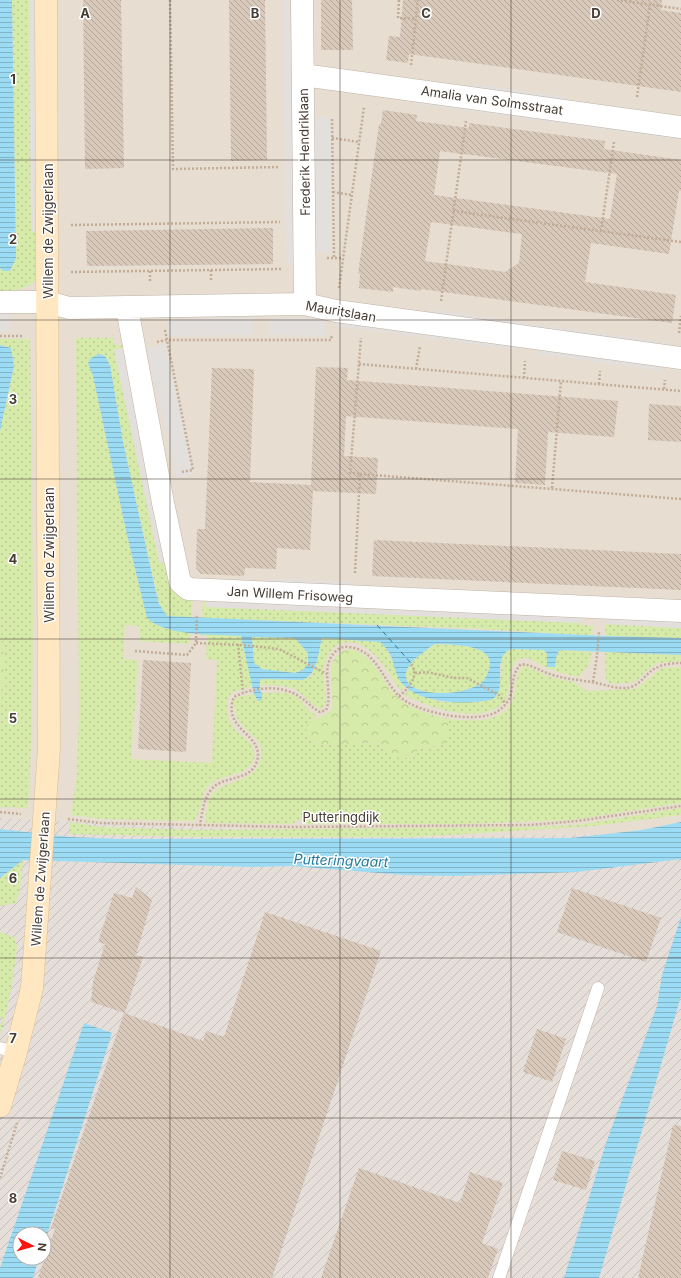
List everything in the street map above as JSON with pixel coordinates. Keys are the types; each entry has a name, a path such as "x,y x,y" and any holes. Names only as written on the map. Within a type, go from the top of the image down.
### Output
{"street":[{"name":"Willem de Zwijgerlaan","path":"0,1106 8,1050 32,988 50,749 46,0"},
{"name":"Frederik Hendriklaan","path":"302,0 306,304"},
{"name":"Amalia van Solmsstraat","path":"303,75 408,88 681,127"},
{"name":"Mauritslaan","path":"0,302 48,302 70,308 306,304 363,315 681,358"},
{"name":"Jan Willem Frisoweg","path":"127,308 162,503 180,582 188,589 681,611"}],"lane":[{"path":"499,1278 598,988"}],"path":[{"path":"170,0 172,169 304,167"},
{"path":"399,0 398,18 416,19"},
{"path":"408,88 418,0"},
{"path":"617,0 634,1 650,5 681,9"},
{"path":"601,231 650,5"},
{"path":"134,347 166,340 331,340 367,83"},
{"path":"438,325 469,97"},
{"path":"332,119 334,258"},
{"path":"332,138 359,142"},
{"path":"333,192 352,195"},
{"path":"453,211 681,242"},
{"path":"68,225 304,222"},
{"path":"68,272 305,268"},
{"path":"158,478 193,470 166,340 161,306"},
{"path":"363,315 350,473 681,499"},
{"path":"359,364 681,391"},
{"path":"552,488 561,381"},
{"path":"354,597 360,474"},
{"path":"135,651 187,655 196,643 195,636 197,612"},
{"path":"593,682 599,630"},
{"path":"196,643 238,644 279,649 327,674"},
{"path":"238,644 243,692"},
{"path":"200,826 204,802 211,790 221,782 245,776 253,769 257,760 256,747 254,743 234,721 230,705 234,697 243,692 262,688 285,690 301,697 312,708 320,712 326,710 328,705 327,674 330,661 335,651 344,646 359,648 372,657 399,696 417,706 438,713 457,716 486,716 497,712 506,704 512,695 516,670 521,664 530,664 551,675 593,682 610,687 626,688 636,685 645,679 654,669 670,664 681,663"},
{"path":"399,696 412,682 415,673 414,667 410,662"},
{"path":"415,673 427,672 454,678 467,678 499,695 506,704"},
{"name":"Putteringdijk","path":"0,812 45,821 200,826 302,827 530,825 577,821 681,806"}],"shaded area":[{"path":"0,0 681,0 681,833 405,837 0,818"},
{"path":"29,0 37,0 39,232 31,232"},
{"path":"283,0 290,0 293,263 286,263"},
{"path":"474,84 567,97 566,104 473,91"},
{"path":"416,97 681,133 681,140 416,104"},
{"path":"331,117 332,252 316,252 314,118"},
{"path":"436,310 527,323 525,331 435,318"},
{"path":"0,313 10,313 10,331 0,331"},
{"path":"253,317 253,335 167,336 167,319"},
{"path":"269,318 326,318 325,336 269,335"},
{"path":"337,319 420,330 419,337 336,326"},
{"path":"531,324 670,343 669,350 530,331"},
{"path":"424,331 517,343 516,350 423,338"},
{"path":"166,344 194,474 176,478 147,348"},
{"path":"538,346 663,363 662,371 537,354"},
{"path":"123,348 168,561 160,563 114,350"},
{"path":"267,578 350,582 350,589 266,586"},
{"path":"205,597 582,614 581,623 205,607"},
{"path":"606,614 681,618 681,628 605,624"},
{"path":"0,818 405,837 681,833 681,1278 0,1278"}],"green space":[{"path":"12,0 29,0 31,232 39,232 40,258 38,276 33,282 26,287 15,290 0,291 0,268 3,271 16,258"},
{"path":"76,338 114,338 113,343 115,345 122,345 123,348 114,350 159,563 168,561 176,595 193,597 191,618 167,616 159,604 123,442 110,365 105,356 99,354 89,360 89,366 93,376 127,535 147,618 161,627 190,632 189,644 139,641 139,626 125,625 123,659 138,660 131,759 212,763 217,660 206,659 207,636 201,635 201,633 241,636 253,686 232,692 229,696 227,704 227,714 236,731 252,746 254,750 253,761 250,766 241,772 218,779 208,786 197,817 193,821 101,819 71,815 77,775 79,711"},
{"path":"0,339 30,339 33,632 31,749 28,808 0,807 0,726 4,663 0,619 0,431 14,366 11,348 0,345"},
{"path":"203,597 205,597 205,606 581,623 581,625 593,626 592,636 484,629 202,618"},
{"path":"0,619 4,663 0,726"},
{"path":"605,624 681,628 681,638 606,636"},
{"path":"252,636 295,638 308,653 308,664 303,670 295,673 261,669 254,663"},
{"path":"322,638 380,642 389,653 398,675 405,686 401,691 383,665 368,649 360,644 350,642 337,645 332,649 327,657 324,673 326,703 322,709 315,706 298,691 290,687 259,685 261,679 264,678 302,680 310,677 316,664"},
{"path":"435,644 462,646 481,651 487,656 490,663 485,679 479,685 469,689 449,693 423,691 409,685 405,675 409,665"},
{"path":"349,649 357,651 370,661 390,689 402,701 418,710 447,720 450,726 447,741 421,749 407,757 402,758 395,756 384,747 377,744 359,743 332,745 307,739 307,725 314,719 328,713 332,709 332,666 340,653"},
{"path":"511,649 544,650 547,654 547,667 555,667 557,653 561,650 591,652 588,666 578,677 551,670 529,658 518,660 514,664 510,675 509,689 505,700 496,708 485,712 472,714 442,709 428,705 405,695 409,690 440,702 488,701 498,684 501,674 502,657"},
{"path":"605,652 681,655 681,661 658,663 649,668 637,680 630,683 611,684 606,680"},
{"path":"526,666 549,677 573,682 587,691 636,689 662,668 681,667 681,803 572,820 460,824 305,824 305,821 295,820 294,824 206,823 207,808 210,798 215,791 247,777 254,772 261,757 262,751 257,740 237,718 234,700 238,697 254,694 258,701 262,698 261,693 291,694 298,698 317,716 311,720 314,743 329,745 349,742 378,744 387,750 407,758 420,749 441,745 447,720 444,718 477,720 494,717 501,714 511,704 517,678 522,668"},
{"path":"681,808 681,815 594,826 414,837 198,837 69,834 70,822 101,827 200,830 530,827 577,825"},
{"path":"23,860 20,889 16,903 0,906 0,878"},
{"path":"0,932 14,937 17,947 12,984 1,1036 0,1026 3,1018 0,1017"}],"water":[{"path":"0,0 12,0 16,258 10,271 3,271 0,268"},
{"path":"0,345 11,348 14,366 0,431"},
{"path":"99,354 105,356 110,365 123,442 155,588 159,604 167,616 606,636 681,638 681,655 561,650 557,653 555,667 547,667 547,654 544,650 511,649 505,653 502,659 500,665 500,687 498,693 493,699 457,702 428,698 416,694 406,687 399,679 389,652 380,642 322,638 315,668 308,677 303,680 261,679 260,687 262,700 258,701 254,694 241,636 179,632 166,629 147,618 127,535 93,376 88,363 91,358","holes":["252,637 295,638 308,653 308,664 303,670 295,673 262,669 254,663","435,644 462,646 481,651 487,656 490,663 485,679 479,685 469,689 449,693 423,691 410,685 406,675 410,665 414,660"]},
{"name":"Putteringvaart","path":"681,822 681,859 577,872 454,876 404,875 292,866 252,867 23,860 0,878 0,829 70,837 120,839 571,838 642,830"},
{"path":"681,917 681,996 599,1278 564,1278 606,1143 657,1006 662,975"},
{"path":"84,1023 112,1033 50,1226 14,1226"},
{"path":"12,1233 12,1266 37,1266 33,1278 0,1278 0,1268"}],"building":[{"path":"83,0 121,0 124,168 85,169"},
{"path":"229,0 265,0 267,160 231,161"},
{"path":"321,0 352,0 353,50 321,50"},
{"path":"403,0 662,0 661,10 681,13 681,92 409,54 408,63 386,60 389,36 400,37"},
{"path":"383,110 417,115 416,121 469,128 469,123 605,141 604,149 681,160 681,191 679,191 669,254 591,243 585,282 676,295 672,323 421,289 421,291 393,287 393,292 359,288 360,274 358,274 379,124 381,124","holes":["440,151 617,174 610,219 434,195","431,222 522,234 519,263 505,272 425,261"]},
{"path":"273,228 273,264 87,266 86,231"},
{"path":"316,367 348,368 347,380 618,401 614,437 548,432 545,485 515,483 518,429 346,416 344,456 378,458 376,494 313,491 310,550 277,548 276,569 245,568 244,576 201,574 196,568 197,529 205,529 212,368 254,369 250,482 311,485"},
{"path":"649,404 681,406 681,442 648,440"},
{"path":"374,540 681,554 681,590 372,576"},
{"path":"143,660 191,663 186,752 138,749"},
{"path":"136,887 152,900 136,955 143,957 125,1013 91,1002 93,982 105,944 98,942 114,893 132,898"},
{"path":"572,888 661,918 646,962 557,932"},
{"path":"265,912 381,951 272,1278 38,1278 42,1266 52,1266 52,1238 55,1229 52,1228 52,1226 124,1013 203,1041 206,1031 224,1037"},
{"path":"537,1029 566,1039 552,1082 523,1072"},
{"path":"673,1125 681,1126 681,1278 638,1278"},
{"path":"562,1151 595,1161 586,1190 553,1180"},
{"path":"359,1168 460,1203 470,1172 503,1183 482,1243 498,1249 488,1278 321,1278"}],"ferry route":[{"path":"377,625 410,662"}]}
